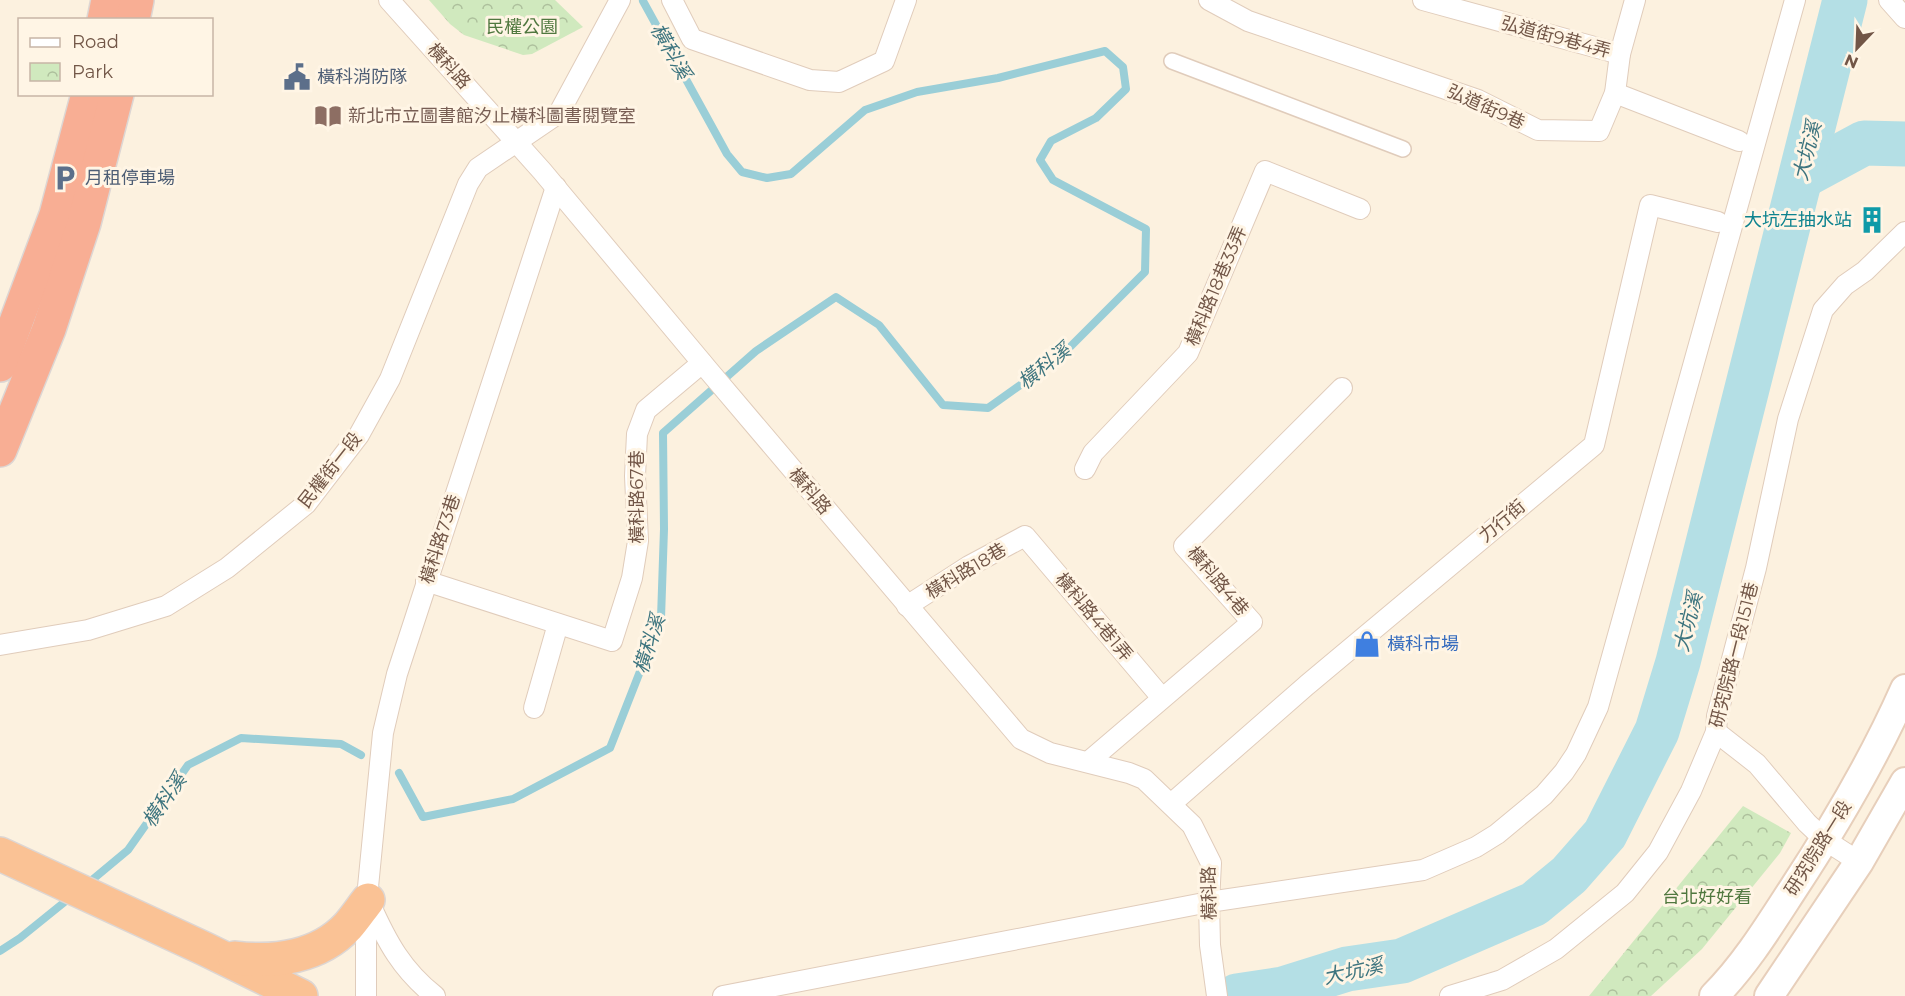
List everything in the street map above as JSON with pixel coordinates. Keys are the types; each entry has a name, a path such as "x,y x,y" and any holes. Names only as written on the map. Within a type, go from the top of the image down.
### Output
{"highway":[{"path":"104,18 108,0"},
{"path":"133,18 137,0"},
{"path":"0,365 56,215 87,96"},
{"path":"0,450 49,329 81,233 116,96"},
{"path":"0,854 301,996"},
{"path":"205,949 254,960 276,960 295,956 324,945 340,933 368,900"}],"main road":[{"name":"研究院路一段","path":"1714,996 1771,924 1825,840 1841,814 1905,689"},
{"path":"1769,996 1859,862 1905,782"}],"street":[{"name":"橫科路","path":"389,0 518,142 1021,739 1050,753 1129,772 1144,779 1192,825 1211,863 1210,945 1217,996"},
{"name":"民權街一段","path":"0,645 88,630 166,606 226,568 306,504 359,435 390,379 468,184 478,168 559,112 620,0"},
{"path":"672,0 692,39 810,80 839,82 884,61 906,0"},
{"name":"弘道街9巷","path":"1209,0 1248,21 1478,100 1538,129 1599,131 1615,93 1620,54 1635,0"},
{"name":"弘道街9巷4弄","path":"1423,0 1620,54"},
{"path":"723,996 1209,902 1424,870 1476,847 1497,834 1544,795 1576,754 1598,707 1795,0"},
{"path":"1889,0 1905,18"},
{"path":"1172,61 1403,149"},
{"path":"1615,93 1739,141"},
{"name":"橫科路18巷33弄","path":"1085,470 1093,453 1188,353 1264,171 1360,209"},
{"name":"橫科路73巷","path":"366,996 368,900 383,733 397,674 426,581 556,187"},
{"name":"力行街","path":"1171,804 1316,677 1594,445 1650,205 1718,222"},
{"name":"研究院路一段151巷","path":"1450,996 1502,980 1556,949 1625,893 1658,852 1691,791 1716,732 1717,716 1756,568 1788,419 1823,310 1845,285 1865,271 1905,232"},
{"name":"橫科路67巷","path":"426,581 612,641 633,578 638,541 635,476 637,434 646,410 706,367"},
{"name":"橫科路4巷","path":"1088,762 1252,621 1184,546 1342,388"},
{"name":"橫科路4巷1弄","path":"1025,536 1162,698"},
{"name":"橫科路18巷","path":"907,606 969,566 1025,536"},
{"path":"534,708 558,624"},
{"path":"1716,732 1757,764 1807,823 1825,840 1859,862"},
{"name":"橫科路73巷","path":"368,900 384,935 399,960 418,982 435,996"}],"green space":[{"name":"民權公園","path":"429,0 555,0 583,27 532,54 523,55 464,35 450,24"},
{"name":"台北好好看","path":"1743,806 1791,833 1780,853 1702,949 1651,996 1589,996"}],"waterway":[{"name":"大坑溪","path":"1237,996 1283,989 1347,969 1402,961 1534,904 1569,875 1605,834 1657,731 1678,662 1845,0"},
{"name":"橫科溪","path":"399,773 423,817 513,799 610,748 661,618 664,529 663,433 756,351 836,297 879,325 943,405 988,408 1061,356 1145,272 1146,229 1053,180 1040,160 1051,141 1096,118 1126,89 1123,67 1105,51 998,78 917,92 865,110 791,174 767,178 742,172 727,154 643,1"},
{"path":"1801,177 1864,143 1905,144"},
{"name":"橫科溪","path":"86,885 128,850 188,765 241,738 341,744 361,755"},
{"name":"橫科溪","path":"0,951 20,938 72,896"}],"place":[{"name":"橫科消防隊","path":"297,77"},
{"name":"新北市立圖書館汐止橫科圖書閱覽室","path":"328,116"},
{"name":"月租停車場","path":"65,178"},
{"name":"大坑左抽水站","path":"1872,220"},
{"name":"橫科市場","path":"1367,644"}]}
